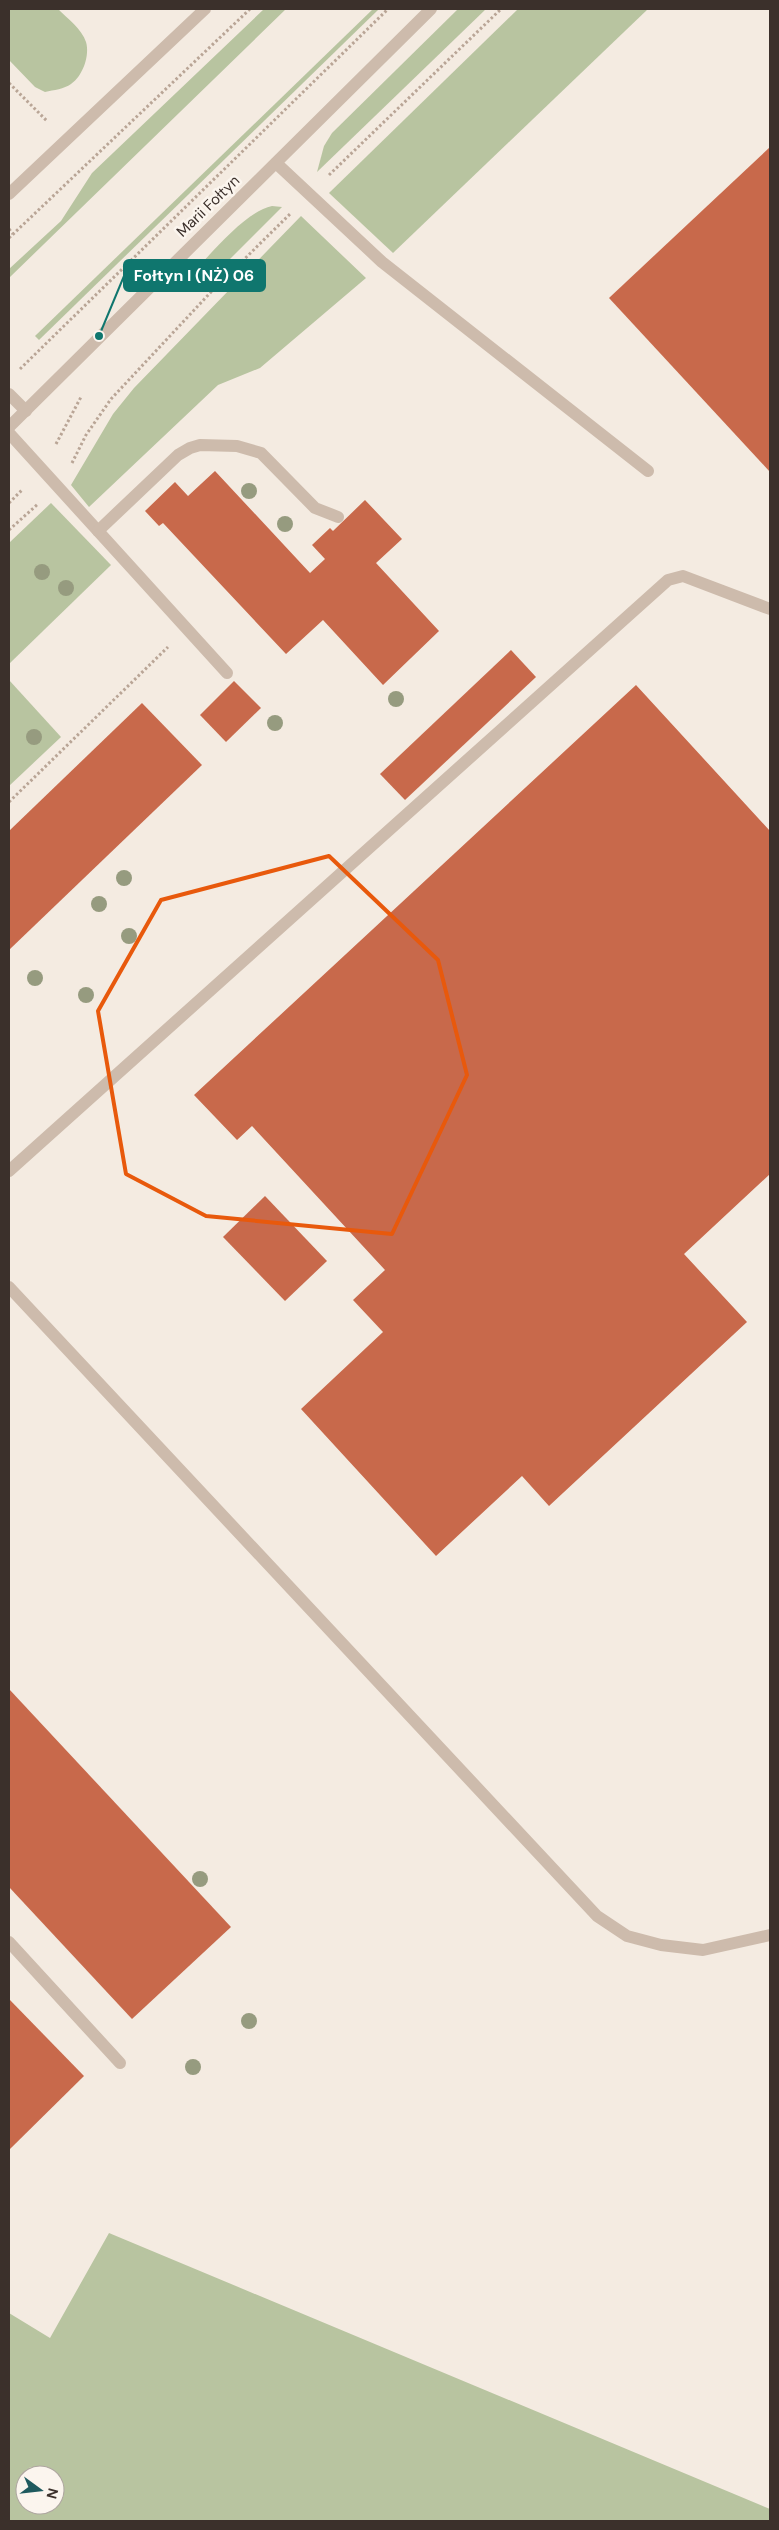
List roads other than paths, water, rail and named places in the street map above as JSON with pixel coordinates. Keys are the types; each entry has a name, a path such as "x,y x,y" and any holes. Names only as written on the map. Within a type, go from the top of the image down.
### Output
{"street":[{"path":"9,194 205,9"},
{"name":"Marii Fołtyn","path":"9,427 431,9"},
{"path":"276,163 308,195 382,262 648,470"},
{"path":"9,394 26,410"},
{"path":"9,433 56,488 98,531 227,673"},
{"path":"98,531 178,455 200,445 237,446 261,453 315,508 338,517"},
{"path":"9,1171 668,580 683,576 770,610"},
{"path":"9,1287 597,1916 627,1936 661,1945 703,1950 770,1935"},
{"path":"9,1942 120,2063"}],"place":[{"name":"Fołtyn I (NŻ) 06","path":"99,336"}]}
